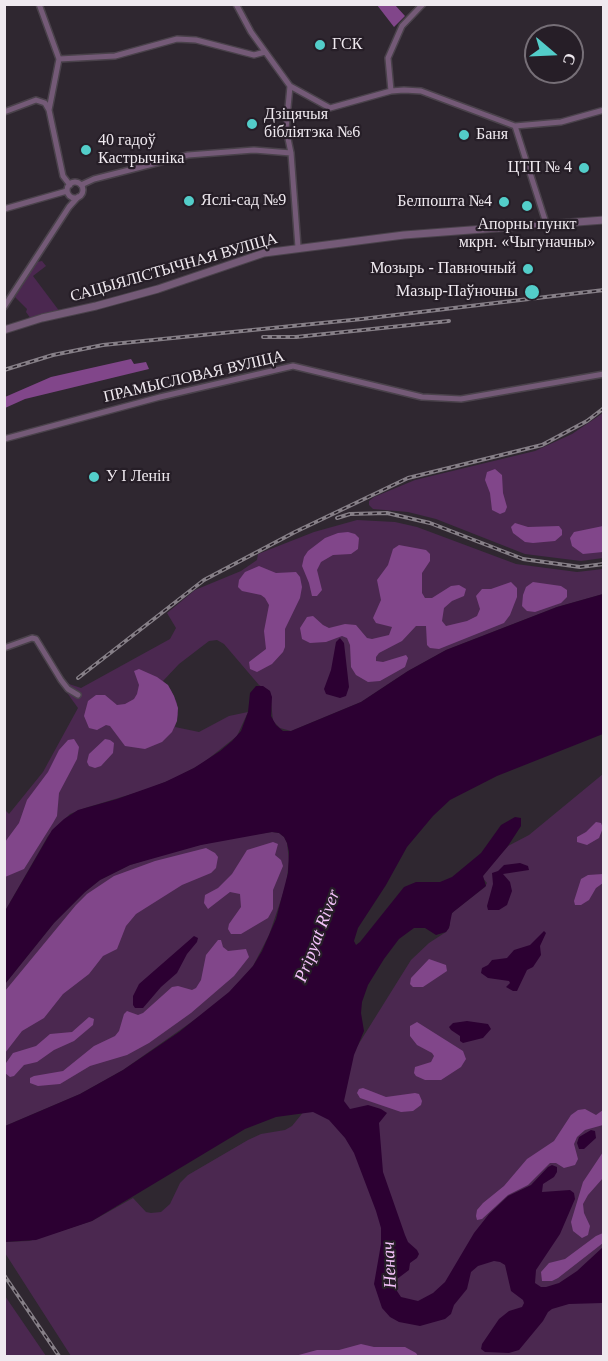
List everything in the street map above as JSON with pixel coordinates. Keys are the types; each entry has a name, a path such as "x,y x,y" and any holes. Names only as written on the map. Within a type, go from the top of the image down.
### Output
{"street":[{"path":"39,4 59,59 49,110"},
{"path":"236,4 265,52 290,87 330,108 391,91 421,91 515,126 561,122 603,110"},
{"path":"391,91 388,58 402,26 423,4"},
{"path":"59,59 115,56 177,39 196,40 254,55 265,52"},
{"path":"290,87 286,129 291,153 298,247"},
{"path":"4,112 36,100 45,103 49,110 63,176 70,184"},
{"path":"515,126 546,223"},
{"path":"70,184 81,185 94,179 188,155 254,150 291,153"},
{"path":"69,207 70,184"},
{"path":"4,307 69,207 82,192 81,185"},
{"path":"68,192 73,198 78,197"},
{"path":"4,209 68,192"},
{"name":"САЦЫЯЛІСТЫЧНАЯ ВУЛІЦА","path":"4,330 42,318 158,289 264,253 404,235 603,220"},
{"name":"ПРАМЫСЛОВАЯ ВУЛІЦА","path":"4,439 160,397 293,366 423,397 461,399 603,374"},
{"path":"4,648 29,639 36,639 61,680 68,689 78,695"}],"shaded area":[{"path":"377,5 395,5 405,16 394,27"},
{"path":"42,261 46,266 33,276 60,312 31,319 26,312 27,309 15,297 37,262"},
{"path":"131,359 134,364 146,362 149,369 25,399 5,408 5,397 51,377"},
{"path":"603,413 603,558 581,561 525,554 436,519 408,512 373,509 369,505 369,501 374,497 415,480 535,451 572,434"},
{"path":"495,469 502,475 507,507 505,512 500,514 492,510 490,493 485,480 487,472"},
{"path":"357,520 395,522 417,527 516,564 577,572 603,569 603,594 557,607 446,650 408,671 361,702 291,731 280,728 273,721 270,691 259,685 224,644 217,640 209,641 179,664 163,681 171,690 177,703 178,715 175,727 199,732 229,716 248,712 237,736 203,763 175,778 70,814 48,836 5,911 5,810 9,814 43,772 78,708 60,683 63,679 81,688 170,639 176,628 167,613 195,590 241,571 257,560 258,554 314,532"},
{"path":"515,523 528,527 559,526 562,535 555,541 525,542 513,533 511,527"},
{"path":"603,526 603,552 583,554 572,546 570,538 574,532"},
{"path":"348,532 359,538 358,549 351,554 333,555 321,562 317,570 322,590 317,596 312,596 302,566 304,557 325,538"},
{"path":"399,545 426,550 430,554 430,561 422,573 422,593 425,598 432,598 451,586 459,585 466,589 464,596 452,601 444,608 442,621 446,626 477,616 480,609 476,596 482,589 491,589 511,582 517,588 517,597 504,623 439,649 430,648 427,645 426,626 416,626 402,641 379,653 376,657 376,661 383,662 406,655 408,658 405,667 380,681 368,682 356,675 351,667 350,645 347,638 342,636 326,642 310,643 302,639 300,628 307,617 313,616 329,628 345,624 356,625 367,638 389,635 392,627 376,623 373,618 381,600 377,580 388,565 393,549"},
{"path":"259,566 276,573 296,572 300,577 302,587 300,598 285,629 283,652 272,664 257,672 250,669 249,662 266,649 264,631 269,605 261,595 242,591 238,587 239,580 245,572"},
{"path":"533,582 561,586 567,590 567,597 561,603 535,612 527,611 522,606 523,595 526,587"},
{"path":"139,669 168,685 178,708 177,721 172,732 162,742 145,749 125,746 110,726 106,725 97,730 89,728 84,716 88,701 96,695 105,695 117,705 134,699 139,685 134,671"},
{"path":"74,739 79,747 77,759 59,793 57,816 24,869 5,877 5,842 19,823 27,800 48,772 59,750 68,740"},
{"path":"105,739 114,743 113,753 101,766 95,768 89,766 87,762 89,754"},
{"path":"603,774 603,1356 71,1356 5,1253 4,1242 29,1241 92,1221 133,1198 146,1212 161,1212 170,1204 180,1183 188,1175 248,1140 292,1126 358,1045 411,960 429,943 446,932 450,925 450,916 454,911 485,887 487,883 482,877 491,865 508,846 529,835"},
{"path":"596,822 601,823 603,828 599,838 587,845 577,842 577,837"},
{"path":"279,833 287,843 289,861 286,885 269,935 253,966 243,978 230,992 200,1016 123,1070 80,1094 5,1126 5,984 54,923 100,880 130,865 174,851 229,838"},
{"path":"273,842 278,844 275,855 281,860 283,866 273,890 273,909 268,918 241,934 231,934 228,929 229,924 241,907 240,894 230,892 208,909 204,903 205,895 218,888 232,874 247,850"},
{"path":"206,848 218,857 216,868 211,873 182,885 136,914 126,926 117,949 103,956 89,974 63,994 44,1018 22,1031 5,1053 5,991 76,905 87,894 114,876 155,861"},
{"path":"603,874 603,883 596,888 589,900 581,905 575,905 574,901 581,879 588,875"},
{"path":"218,940 221,940 223,947 228,951 246,949 249,957 234,976 191,1013 149,1043 127,1055 90,1066 60,1084 38,1086 30,1083 30,1078 34,1076 63,1071 94,1046 115,1036 127,1011 138,1015 143,1013 172,987 178,986 192,990 196,988 201,980 206,955"},
{"path":"429,959 446,965 447,971 423,987 413,987 410,984 411,978"},
{"path":"89,1017 94,1019 93,1025 74,1041 54,1050 37,1062 24,1065 14,1076 10,1077 5,1073 6,1063 13,1053 36,1046 50,1034 72,1032"},
{"path":"417,1022 463,1051 466,1059 461,1067 441,1080 425,1080 416,1076 415,1067 431,1062 434,1056 417,1045 410,1036 410,1026"},
{"path":"363,1088 386,1097 419,1094 421,1105 413,1111 401,1112 360,1098 357,1093"},
{"path":"585,1109 596,1115 603,1110 603,1125 585,1130 577,1137 574,1144 578,1159 575,1165 564,1168 556,1163 550,1163 528,1185 508,1195 482,1219 477,1220 477,1210 483,1203 504,1186 527,1159 554,1141 571,1115 578,1110"},
{"path":"603,1152 603,1178 583,1204 590,1226 588,1235 582,1238 573,1231 571,1222 583,1182"},
{"path":"603,1233 603,1243 558,1278 552,1281 542,1281 541,1272 549,1263 565,1259"},
{"path":"5,1296 46,1356 5,1356"},
{"path":"361,1344 374,1347 405,1347 418,1356 295,1356 317,1350 339,1350"}],"water":[{"path":"603,594 603,734 497,776 450,800 407,847 358,928 354,941 356,945 404,887 416,882 440,882 452,877 481,853 501,825 515,817 521,818 521,826 508,846 483,876 486,886 452,913 446,932 436,935 425,928 414,928 399,939 384,959 368,985 362,1002 364,1031 354,1055 344,1101 350,1109 368,1105 387,1113 379,1123 383,1172 408,1242 419,1254 410,1263 409,1270 397,1279 397,1291 401,1297 418,1301 433,1293 445,1282 474,1233 489,1214 508,1196 531,1185 552,1165 557,1167 557,1172 554,1177 543,1184 542,1192 570,1190 574,1193 575,1199 560,1234 536,1270 535,1283 546,1287 559,1283 577,1271 603,1247 603,1303 569,1304 552,1309 519,1350 509,1353 485,1352 481,1349 482,1344 499,1319 509,1311 522,1307 524,1303 511,1291 505,1265 494,1261 478,1266 471,1272 467,1289 454,1305 451,1314 445,1319 420,1326 399,1322 390,1317 382,1308 374,1284 381,1244 381,1228 376,1211 354,1153 345,1138 329,1120 313,1112 276,1117 245,1129 92,1221 36,1240 5,1242 5,1126 80,1094 123,1070 179,1032 229,992 253,966 262,951 276,919 288,873 287,843 279,833 272,832 201,845 130,865 100,880 85,892 54,923 5,984 5,911 52,830 78,810 165,782 194,768 220,751 241,731 248,712 250,693 256,686 263,686 270,691 271,716 276,725 283,731 291,731 361,702 408,671 446,650 557,607"},
{"path":"340,638 344,643 349,687 346,696 340,698 326,694 324,689 331,670 336,642"},
{"path":"520,863 528,866 529,870 503,874 510,882 512,891 507,905 499,910 488,910 493,884 492,873 504,865"},
{"path":"544,931 546,933 540,946 541,955 533,967 527,970 517,991 506,987 509,981 488,978 481,973 482,968 492,960 507,958 514,950 530,945"},
{"path":"194,936 198,938 197,942 187,954 177,973 143,1008 135,1008 133,996 139,984"},
{"path":"467,1021 488,1024 491,1029 483,1038 463,1043 460,1041 460,1036 449,1027 453,1023"},
{"path":"591,1130 595,1131 596,1138 584,1149 579,1149 577,1143 579,1137"}],"railway":[{"path":"4,370 53,355 103,345 362,319 604,290"},
{"path":"263,337 296,337 449,321"},
{"path":"78,678 204,580 295,532 408,478 542,445 587,421 604,408"},
{"path":"337,518 350,514 387,513 430,523 523,559 580,567 604,564"},
{"path":"4,1275 59,1356"}],"place":[{"name":"ГСК","path":"320,45"},
{"name":"Дзіцячыя бібліятэка №6","path":"252,124"},
{"name":"Баня","path":"464,135"},
{"name":"40 гадоў Кастрычніка","path":"86,150"},
{"name":"ЦТП № 4","path":"584,168"},
{"name":"Яслі-сад №9","path":"189,201"},
{"name":"Белпошта №4","path":"504,202"},
{"name":"Апорны пункт мкрн. «Чыгуначны»","path":"527,206"},
{"name":"Мозырь - Павночный","path":"528,269"},
{"name":"Мазыр-Паўночны","path":"532,292"},
{"name":"У І Ленін","path":"94,477"}],"water label":[{"name":"Pripyat River","path":"318,936"},
{"name":"Ненач","path":"390,1265"}]}
